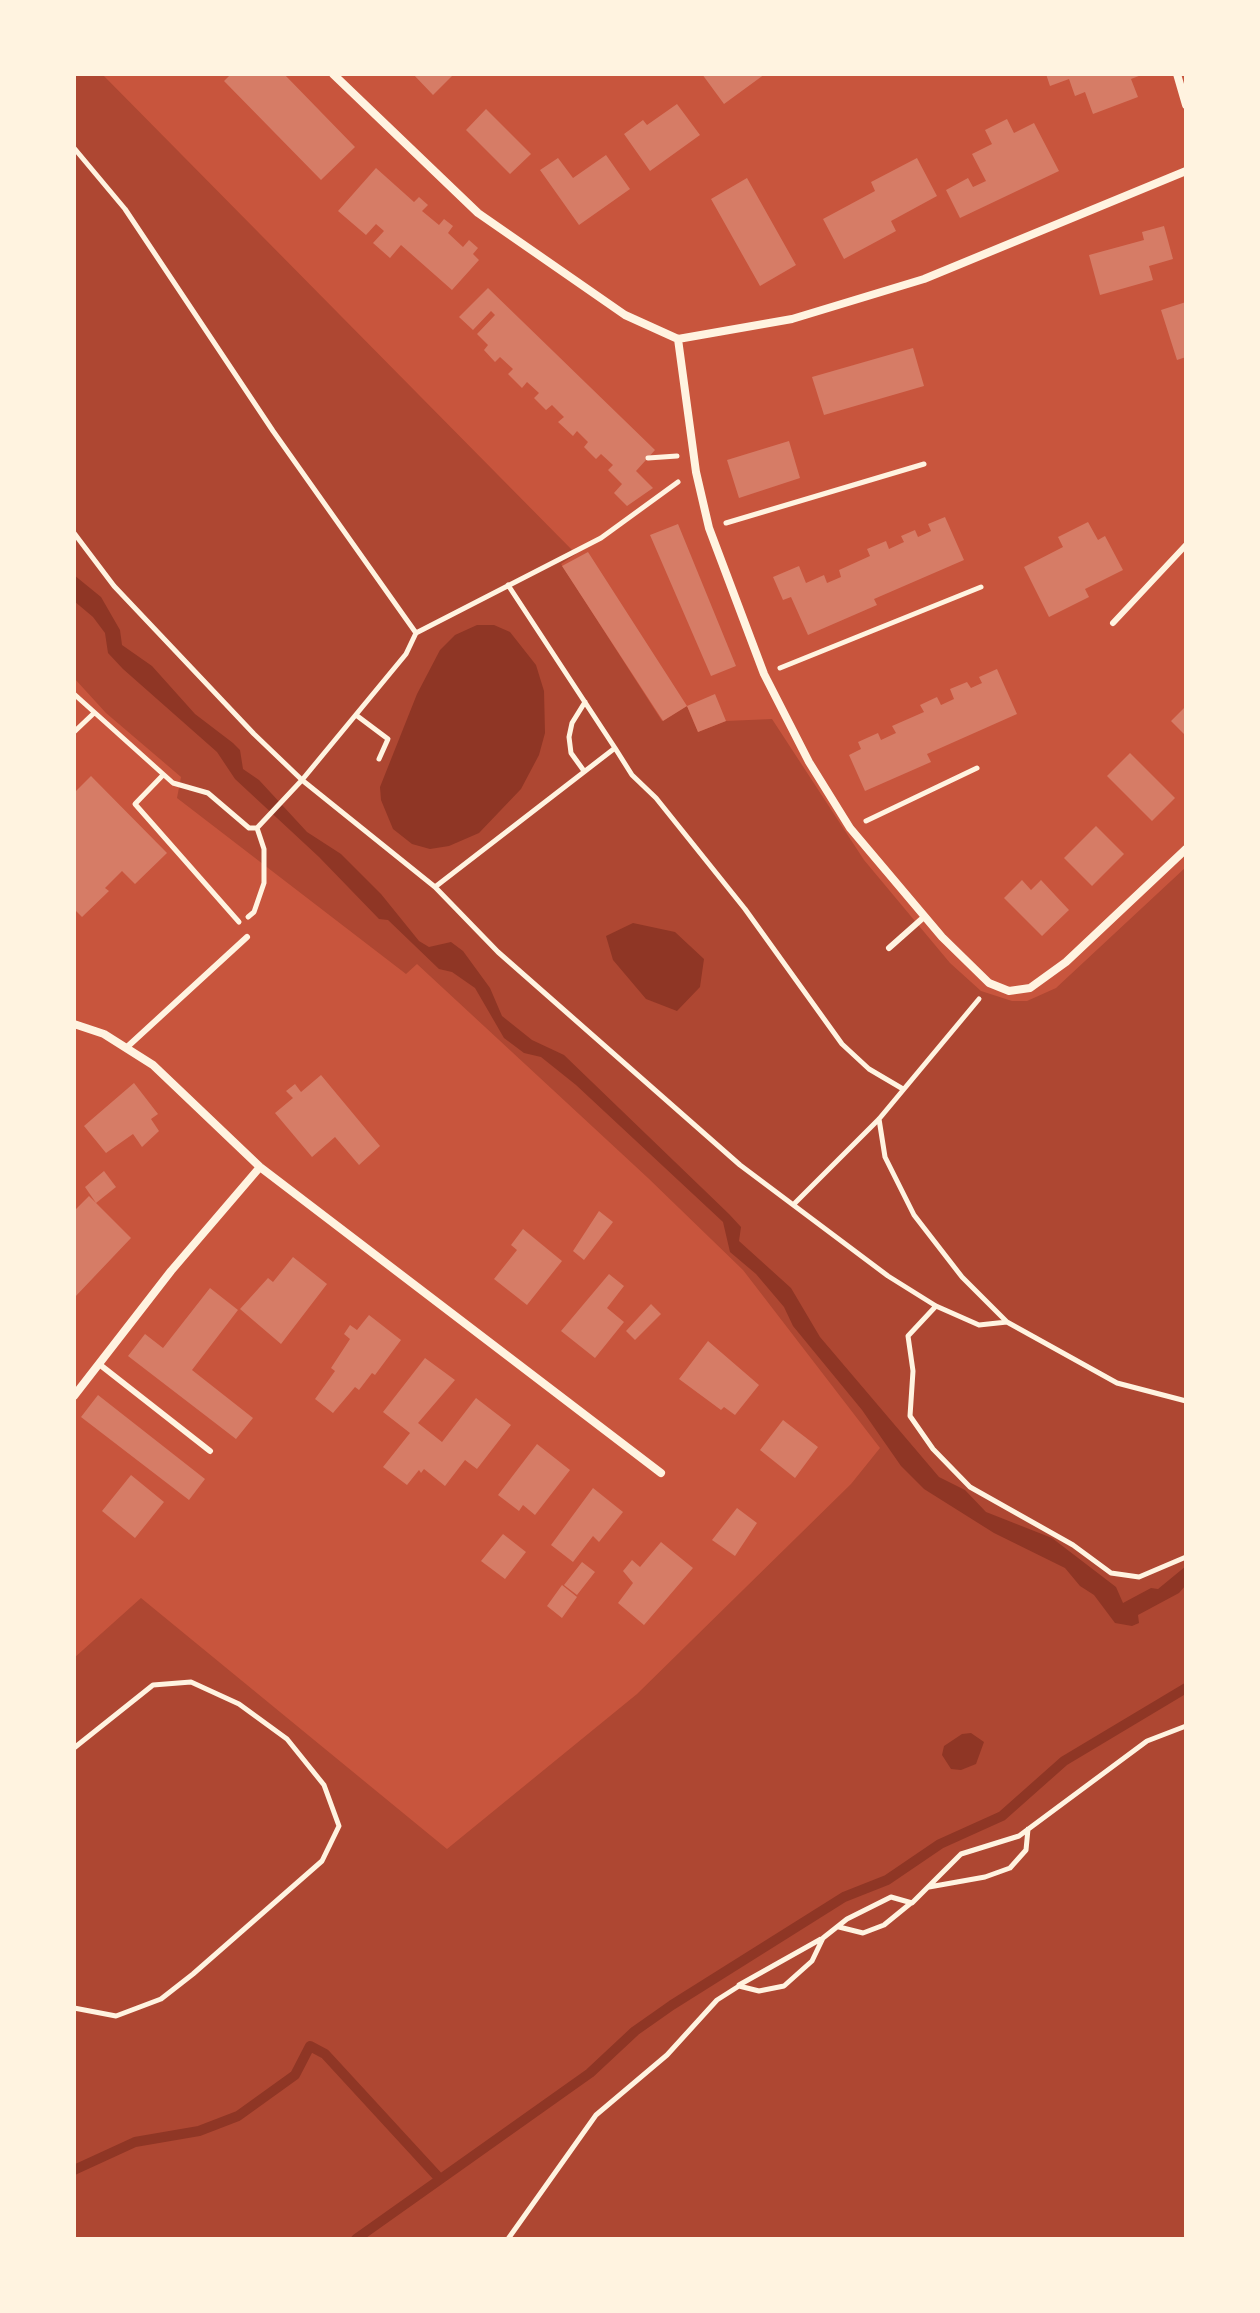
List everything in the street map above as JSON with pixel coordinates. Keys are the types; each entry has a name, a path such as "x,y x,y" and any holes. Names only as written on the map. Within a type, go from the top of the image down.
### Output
{"street":[{"path":"333,74 478,213 625,315 678,339 792,319 924,279 1186,171"},
{"path":"1177,74 1186,105"},
{"path":"678,339 696,472 709,528 764,674 809,762 850,828 924,917 989,983 1009,991 1030,988 1041,981 1066,962 1186,849"},
{"path":"74,1024 104,1034 153,1065 260,1167 661,1473"},
{"path":"74,1396 171,1271 260,1167"}],"lane":[{"path":"1113,623 1186,545"},
{"path":"889,948 924,917"},
{"path":"126,1048 247,937"},
{"path":"99,1364 210,1451"}],"path":[{"path":"74,148 125,209 273,431 416,633"},
{"path":"709,528 924,464"},
{"path":"74,694 173,783 208,793 249,828 257,828 302,780 406,654 416,633 601,538 696,472"},
{"path":"74,533 114,586 254,734 302,780 435,887 498,952 740,1165 795,1203 888,1276 936,1306 979,1325 1007,1322"},
{"path":"508,585 632,775 656,798 745,909 842,1044 869,1069 903,1089"},
{"path":"764,674 981,587"},
{"path":"584,771 571,753 569,737 578,709 585,702"},
{"path":"74,732 93,714"},
{"path":"356,715 388,739 379,759"},
{"path":"435,887 615,748"},
{"path":"850,828 977,768"},
{"path":"163,775 135,804 235,913 247,937"},
{"path":"247,937 247,918 254,912 264,883 264,849 257,828"},
{"path":"795,1203 879,1119 970,1011 989,983"},
{"path":"879,1119 885,1157 914,1215 962,1277 1007,1322 1117,1383 1186,1401"},
{"path":"936,1306 908,1336 913,1371 910,1416 933,1449 970,1487 1073,1545 1111,1573 1139,1577 1186,1557"},
{"path":"74,1748 153,1685 191,1682 239,1704 287,1739 324,1785 339,1826 322,1861 161,1999 116,2016 74,2008"},
{"path":"838,1926 863,1933 884,1925 912,1903 961,1854 1019,1836 1147,1741 1186,1726"},
{"path":"928,1887 985,1877 1010,1868 1026,1850 1028,1829"},
{"path":"508,2239 596,2115 667,2055 717,2000 891,1897 912,1903"},
{"path":"739,1986 759,1991 784,1986 812,1961 823,1938"}],"shaded area":[{"path":"74,74 102,74 576,554 561,564 662,721 687,706 698,732 726,721 772,719 864,860 950,963 981,991 1012,1001 1027,1001 1056,988 1186,867 1186,2239 74,2239 74,1658 141,1598 447,1849 637,1694 851,1484 880,1448 743,1270 648,1178 417,964 406,974 177,798 181,777 106,713 74,678"},
{"path":"74,575 101,597 120,630 122,645 152,666 195,714 240,750 243,769 259,780 307,832 341,854 381,894 419,941 429,947 451,942 463,951 490,988 502,1016 532,1040 564,1055 729,1214 741,1227 739,1241 791,1288 820,1337 939,1477 965,1490 986,1512 1052,1538 1116,1587 1123,1603 1151,1588 1158,1589 1186,1566 1186,1585 1179,1593 1138,1615 1139,1623 1132,1626 1115,1623 1094,1595 1080,1586 1065,1568 994,1533 924,1489 901,1466 862,1410 793,1326 784,1307 756,1274 730,1252 723,1222 576,1085 541,1057 524,1053 504,1038 475,988 452,972 439,969 388,920 379,919 319,857 235,779 217,752 123,669 108,653 105,633 93,617 74,601"},
{"path":"477,625 494,625 510,632 536,665 544,691 545,733 539,755 521,789 479,833 449,846 430,849 412,844 393,829 381,800 380,787 417,694 440,650 455,635"},
{"path":"633,923 675,932 704,959 700,987 677,1011 646,999 613,960 606,936"},
{"path":"971,1733 984,1742 976,1764 961,1770 951,1769 942,1755 944,1746 962,1734"}],"building":[{"path":"231,74 284,74 355,147 321,180 224,81"},
{"path":"413,74 454,74 433,95"},
{"path":"702,74 765,74 724,104"},
{"path":"1046,74 1144,74 1131,79 1138,97 1093,114 1085,92 1075,96 1069,79 1050,86"},
{"path":"677,104 700,135 650,171 624,134 643,120 647,125"},
{"path":"486,109 531,154 510,174 466,130"},
{"path":"1007,119 1014,133 1034,123 1059,171 960,218 946,190 968,178 973,187 986,181 972,154 992,144 985,130"},
{"path":"606,155 630,189 579,225 540,170 558,158 573,178"},
{"path":"917,158 937,196 891,221 896,231 844,259 823,219 875,191 871,182"},
{"path":"376,168 414,202 419,197 428,205 422,211 439,225 444,219 453,226 448,233 463,247 469,240 478,248 473,254 479,260 452,290 401,245 390,258 373,243 384,231 376,224 366,235 338,211"},
{"path":"747,178 796,265 760,286 711,199"},
{"path":"1164,226 1173,259 1149,266 1153,280 1100,295 1089,255 1144,240 1142,232"},
{"path":"488,288 655,450 636,471 653,488 627,506 614,493 622,484 608,470 613,465 601,454 596,459 584,447 588,442 577,431 573,436 558,422 564,417 552,405 546,410 534,398 539,393 527,382 522,388 508,374 513,369 500,357 495,362 484,350 488,345 477,334 495,315 491,311 473,330 459,317"},
{"path":"1186,302 1186,357 1177,360 1161,310"},
{"path":"913,348 924,386 824,415 812,377"},
{"path":"789,441 800,478 739,498 727,460"},
{"path":"945,517 964,560 874,599 877,605 808,635 791,597 783,600 773,577 799,566 806,583 824,575 827,583 841,577 839,570 870,556 867,549 886,541 889,549 904,542 901,536 915,530 918,537 931,531 928,524"},
{"path":"1088,522 1098,540 1105,536 1123,570 1085,589 1089,597 1049,617 1024,567 1063,547 1058,537"},
{"path":"678,524 736,666 711,676 650,535"},
{"path":"588,552 687,706 663,721 562,566"},
{"path":"997,669 1017,714 927,754 931,762 865,791 849,755 861,749 858,742 878,733 881,740 896,733 892,726 924,712 920,705 937,697 941,705 954,699 950,689 967,682 971,688 982,683 979,677"},
{"path":"715,694 726,721 698,732 687,706"},
{"path":"1186,706 1186,736 1171,721"},
{"path":"1130,753 1175,798 1152,821 1107,776"},
{"path":"91,776 167,853 135,884 122,871 105,888 109,891 82,917 74,909 74,793"},
{"path":"1096,826 1124,854 1092,886 1064,858"},
{"path":"1022,880 1031,890 1041,880 1069,910 1042,936 1004,898"},
{"path":"321,1075 380,1146 359,1165 335,1137 312,1157 275,1113 293,1098 286,1091 295,1084 301,1092"},
{"path":"134,1083 158,1114 151,1119 159,1131 142,1147 133,1134 106,1153 84,1126"},
{"path":"104,1171 116,1187 96,1203 85,1187"},
{"path":"89,1196 131,1238 74,1298 74,1211"},
{"path":"599,1211 613,1222 584,1260 573,1251"},
{"path":"523,1229 562,1261 527,1305 494,1279 517,1250 511,1245"},
{"path":"293,1257 327,1284 281,1344 240,1309 268,1278 273,1282"},
{"path":"609,1274 624,1286 607,1308 624,1322 595,1358 561,1331"},
{"path":"210,1288 238,1310 192,1370 253,1418 236,1439 128,1356 145,1334 163,1348"},
{"path":"651,1304 661,1314 635,1340 626,1331"},
{"path":"369,1315 401,1340 375,1375 372,1373 359,1390 355,1387 333,1413 315,1399 335,1371 331,1368 350,1339 344,1334 350,1325 357,1330"},
{"path":"708,1341 759,1385 735,1415 724,1407 721,1410 679,1379"},
{"path":"425,1358 455,1380 418,1423 442,1442 476,1398 511,1425 477,1469 465,1460 445,1486 424,1469 421,1473 419,1470 407,1485 383,1467 410,1433 383,1412"},
{"path":"98,1395 205,1479 189,1500 81,1417"},
{"path":"783,1420 818,1447 795,1478 760,1450"},
{"path":"537,1444 570,1470 535,1515 523,1505 519,1511 498,1495"},
{"path":"131,1475 164,1502 135,1538 102,1511"},
{"path":"593,1488 623,1512 599,1542 593,1536 573,1562 551,1545"},
{"path":"737,1508 757,1523 735,1556 712,1540"},
{"path":"503,1534 526,1552 505,1579 481,1561"},
{"path":"661,1542 693,1568 644,1625 618,1603 633,1583 623,1571 632,1560 640,1567"},
{"path":"582,1562 595,1572 577,1595 564,1585"},
{"path":"562,1585 577,1597 562,1618 547,1606"}],"waterway":[{"path":"356,2239 590,2073 635,2031 672,2005 844,1897 887,1880 940,1844 1002,1816 1064,1761 1186,1688"},
{"path":"74,2170 135,2142 199,2131 238,2116 295,2075 310,2046 325,2054 440,2179"}]}
